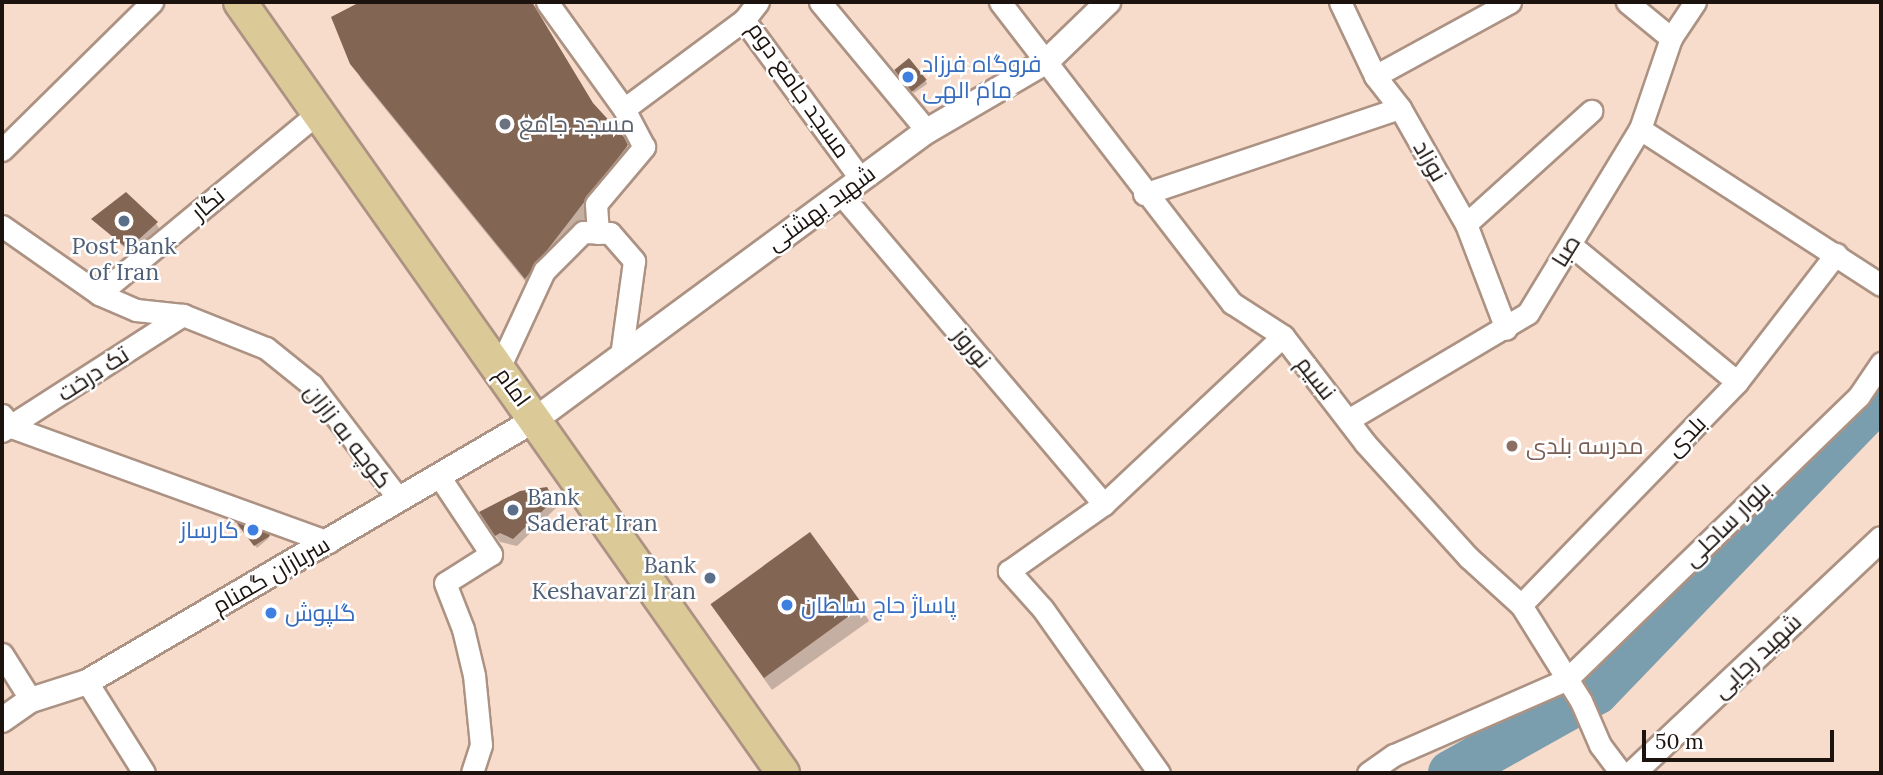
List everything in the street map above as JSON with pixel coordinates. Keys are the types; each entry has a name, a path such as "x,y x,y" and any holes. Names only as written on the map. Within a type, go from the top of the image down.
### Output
{"main road":[{"name":"امام","path":"240,2 783,773"}],"street":[{"path":"2,150 152,2"},
{"path":"548,2 624,109 644,147 596,204 598,233"},
{"name":"مسجد جامع دوم","path":"758,2 744,20 862,178"},
{"path":"820,2 927,131"},
{"name":"نسیم","path":"1000,2 1047,61 1144,194 1232,303 1283,336 1348,420 1468,557 1521,605 1581,701 1600,745 1621,773"},
{"name":"شهید بهشتی","path":"536,419 927,131 1047,61 1108,2"},
{"name":"نوزاد","path":"1340,2 1375,76 1400,108 1466,224 1506,329"},
{"path":"1375,76 1510,2"},
{"path":"1627,2 1671,38"},
{"name":"صبا","path":"1348,420 1506,329 1528,313 1640,129 1671,38 1695,2"},
{"path":"624,109 744,20"},
{"path":"1144,194 1400,108"},
{"path":"1466,224 1591,111"},
{"name":"نگار","path":"99,294 318,113"},
{"path":"1640,129 1881,285"},
{"name":"نوروز","path":"840,193 1104,504"},
{"name":"کوچه به زازان","path":"2,226 99,294 136,310 183,315 267,348 312,385 399,499"},
{"path":"499,368 544,271 583,232 610,233 634,261 621,356"},
{"path":"1571,244 1737,383"},
{"name":"بلدی","path":"1521,605 1737,383 1836,254"},
{"name":"تک درخت","path":"5,424 183,315"},
{"path":"1159,773 1042,608 1009,571 1104,504 1283,336"},
{"name":"بلوار ساحلی","path":"1566,680 1859,396 1881,363"},
{"name":"سربازان گمنام","path":"2,720 31,700 87,682 536,419"},
{"path":"5,424 330,542"},
{"path":"439,476 491,554 445,583 463,629 474,675 481,745 472,773"},
{"name":"شهید رجایی","path":"1633,773 1881,540"},
{"path":"2,654 31,700"},
{"path":"1368,773 1395,755 1566,680"},
{"path":"87,682 144,773"}],"building":[{"name":"مسجد جامع","path":"360,2 532,2 593,103 624,137 628,145 525,279 350,64 331,17"},
{"name":"فروگاه فرزاد مام الهی","path":"909,58 927,80 912,92 894,70"},
{"name":"Post Bank of Iran","path":"126,192 158,222 128,249 91,219"},
{"name":"Bank Saderat Iran","path":"547,487 554,500 513,539 500,533 495,536 479,512 520,491"},
{"path":"236,522 269,534 270,536 254,546"},
{"name":"پاساژ حاج سلطان","path":"810,532 863,606 764,678 710,604"}],"waterway":[{"path":"1451,773 1596,692 1881,396"}],"place":[{"name":"فروگاه فرزاد مام الهی","path":"908,77"},
{"name":"مسجد جامع","path":"505,124"},
{"name":"Post Bank of Iran","path":"124,221"},
{"name":"مدرسه بلدی","path":"1512,446"},
{"name":"Bank Saderat Iran","path":"513,510"},
{"name":"کارساز","path":"253,530"},
{"name":"Bank Keshavarzi Iran","path":"710,578"},
{"name":"پاساژ حاج سلطان","path":"787,605"},
{"name":"گلپوش","path":"271,613"}]}
